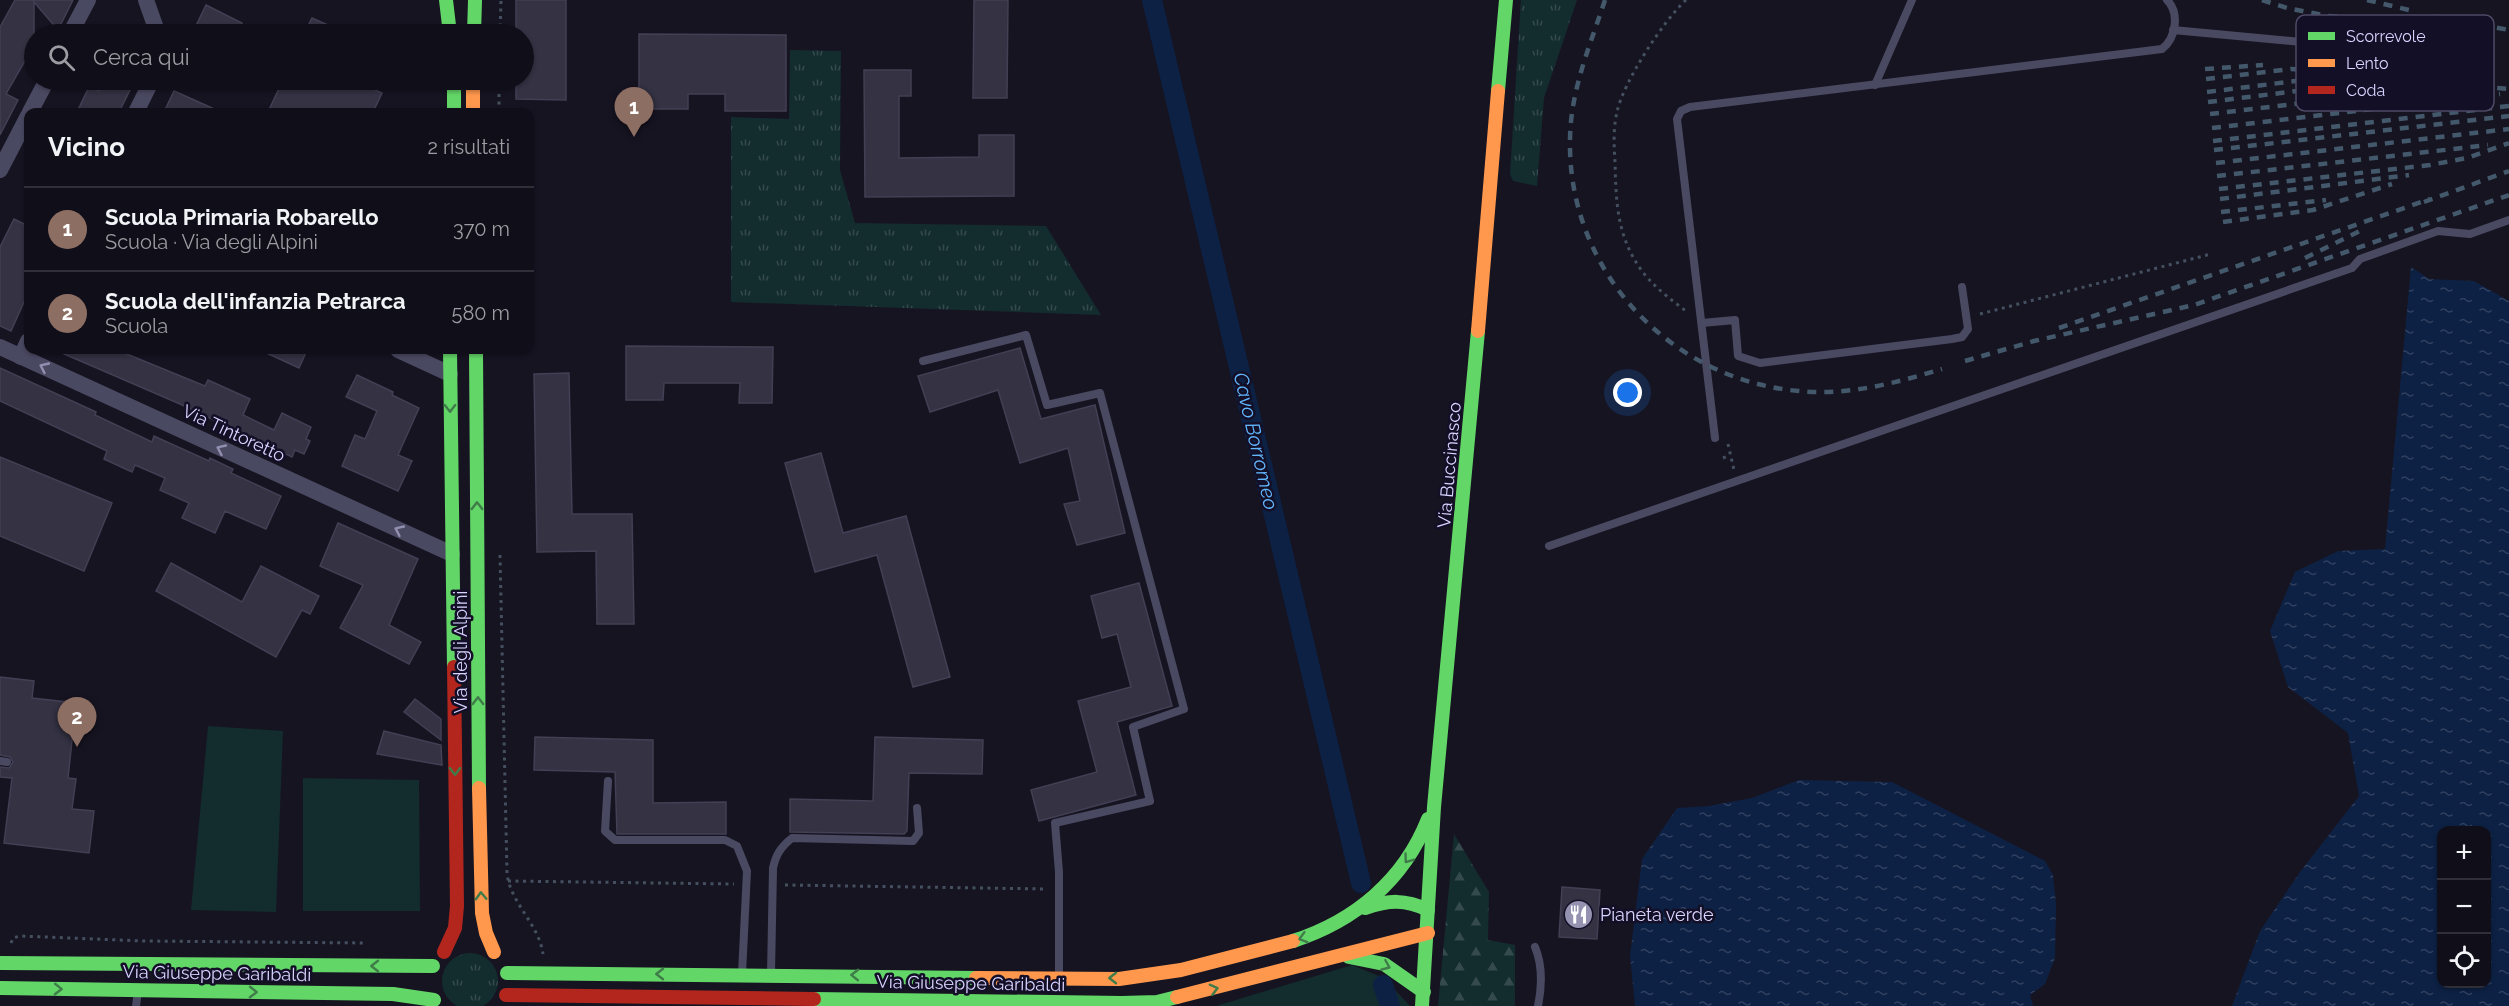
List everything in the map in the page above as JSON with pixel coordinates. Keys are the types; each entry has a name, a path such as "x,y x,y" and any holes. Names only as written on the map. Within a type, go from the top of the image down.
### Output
{"street":[{"path":"75,24 88,0"},
{"path":"146,0 154,24"},
{"path":"446,0 449,24"},
{"path":"475,24 476,0"},
{"name":"Via Buccinasco","path":"1423,999 1434,807 1462,520 1506,0"},
{"path":"32,108 42,90"},
{"path":"138,108 147,90"},
{"path":"454,90 454,108"},
{"path":"473,90 473,108"},
{"path":"0,170 7,142 24,120"},
{"name":"Via Tintoretto","path":"0,347 452,554"},
{"path":"21,357 24,350"},
{"path":"407,354 450,374"},
{"path":"436,1003 431,976 454,928 457,906 450,354"},
{"name":"Via degli Alpini","path":"476,354 481,913 486,939 507,973"},
{"path":"1355,912 1396,875 1416,849 1434,807"},
{"path":"1355,912 1394,899 1408,900 1428,910"},
{"name":"Via Giuseppe Garibaldi","path":"507,973 1119,979 1181,970 1315,935 1355,912"},
{"name":"Via Giuseppe Garibaldi","path":"503,1001 1145,1002 1188,996 1428,933"},
{"path":"444,952 471,944 494,952"},
{"path":"1342,956 1384,964 1396,970 1423,999"},
{"name":"Via Giuseppe Garibaldi","path":"0,963 431,976"},
{"path":"503,1001 507,973"},
{"name":"Via Giuseppe Garibaldi","path":"0,988 393,994 436,1003"}],"lane":[{"path":"1875,85 1912,0"},
{"path":"1715,438 1677,118 1679,113 1690,107 2156,51 2166,46 2173,30 2175,13 2167,0"},
{"path":"2173,30 2296,42"},
{"path":"1549,546 2352,268 2360,259 2438,231 2470,234 2509,220"},
{"path":"1701,323 1735,320 1738,356 1760,363 1962,337 1968,328 1962,287"},
{"path":"923,361 1026,336 1047,405 1100,393 1184,709 1133,727 1150,801 1055,823 1059,872 1059,977"},
{"path":"608,781 605,831 615,840 725,840 737,846 747,871 742,974"},
{"path":"771,974 773,868 776,854 782,846 792,838 913,842 919,833 917,808"},
{"path":"1535,947 1542,977 1538,1006"},
{"path":"136,1006 138,990"}],"path":[{"path":"500,24 501,0"},
{"path":"1686,0 1642,58 1617,111 1614,133 1616,210 1624,237 1641,270 1658,290 1701,323"},
{"path":"499,90 499,108"},
{"path":"1966,317 2211,254"},
{"path":"1715,438 1725,435 1737,481"},
{"path":"1723,458 1730,455"},
{"path":"500,554 507,873 512,893 540,940 545,974"},
{"path":"10,949 13,938 20,936 144,941 371,943"}],"green space":[{"path":"1521,0 1577,0 1544,98 1537,186 1513,181 1510,174"},
{"path":"790,50 841,51 840,170 855,223 1046,226 1101,315 731,302 731,117 789,119"},
{"path":"208,726 283,731 276,912 191,910"},
{"path":"303,778 419,780 420,911 303,911"},
{"path":"1454,834 1489,892 1488,940 1515,945 1515,1006 1438,1006"},
{"path":"470,953 481,955 490,961 497,976 496,992 490,1001 481,1007 459,1007 450,1001 444,992 442,981 444,970 450,961 459,955"},
{"path":"1352,965 1384,978 1410,1006 1216,1006"}],"water":[{"path":"2411,267 2429,279 2474,281 2509,301 2509,1006 2232,1006 2260,931 2300,872 2359,796 2348,733 2288,687 2270,631 2295,572 2338,551 2385,549"},
{"path":"1799,780 1892,782 2045,861 2053,875 2056,904 2055,958 2045,984 2030,995 2033,1006 1635,1006 1630,956 1642,859 1677,808 1709,806 1752,798"}],"building":[{"path":"15,0 73,0 61,24 53,24 34,2 34,24 24,24 24,62 6,94 18,100 0,135 0,27"},
{"path":"516,0 566,0 566,100 516,99 516,90 534,90 534,24 516,24"},
{"path":"974,0 1008,0 1007,98 973,98"},
{"path":"206,5 242,23 242,24 197,24"},
{"path":"312,18 326,24 309,24"},
{"path":"639,34 786,35 786,111 725,111 725,94 688,94 688,109 639,109"},
{"path":"864,70 911,70 911,96 899,96 899,158 979,157 979,135 1014,135 1014,196 865,197"},
{"path":"88,90 130,90 121,108 79,108"},
{"path":"278,90 375,90 382,93 375,108 270,108"},
{"path":"174,91 212,108 166,108"},
{"path":"14,219 24,224 24,302 11,331 0,326 0,247"},
{"path":"626,346 773,347 772,403 739,403 740,383 664,383 663,400 626,400"},
{"path":"1020,348 1041,419 1095,405 1125,533 1077,545 1064,504 1080,501 1068,448 1020,463 998,390 930,412 918,376"},
{"path":"64,354 127,354 205,386 208,380 250,399 243,415 274,430 282,413 311,427 306,439 310,441 304,454 295,450 292,457 180,404"},
{"path":"269,354 305,354 299,368"},
{"path":"0,368 96,412 95,415 152,442 154,436 209,461 210,458 233,469 231,473 281,496 266,529 225,511 215,533 182,518 189,503 160,490 165,478 135,465 132,472 104,459 107,451 0,401"},
{"path":"569,373 572,514 632,514 634,624 597,624 596,551 537,552 534,374"},
{"path":"357,375 393,392 392,395 419,408 398,455 412,461 398,491 342,466 355,435 365,439 377,411 346,397"},
{"path":"821,453 843,533 906,516 950,677 913,687 877,555 815,572 785,463"},
{"path":"0,457 112,503 84,571 0,536"},
{"path":"338,523 418,559 389,625 421,642 409,664 340,628 363,585 320,566"},
{"path":"171,563 242,602 261,566 319,596 310,614 302,610 276,657 156,591"},
{"path":"1139,583 1172,706 1117,722 1136,795 1039,821 1031,790 1097,772 1078,701 1131,687 1117,634 1102,638 1091,596"},
{"path":"0,677 34,681 32,698 76,703 68,778 76,779 72,809 94,811 89,853 4,843 12,778 0,777 0,767 9,768 13,762 10,757 0,755"},
{"path":"415,699 441,719 441,740 404,712"},
{"path":"384,731 441,745 442,765 377,754"},
{"path":"535,737 653,740 653,803 726,802 726,834 617,834 615,772 534,770"},
{"path":"875,737 983,740 982,774 909,773 907,831 904,834 790,832 790,799 873,801"},
{"path":"1562,887 1600,890 1597,939 1559,937"}],"waterway":[{"name":"Cavo Borromeo","path":"1152,0 1361,883"},
{"name":"Cavo Borromeo","path":"1383,985 1390,1006"}],"railway":[{"path":"1605,0 1573,104 1570,141 1574,189 1587,233 1608,274 1635,311 1669,341 1709,366 1752,382 1799,391 1853,390 1942,369"},
{"path":"2262,0 2323,15"},
{"path":"2367,0 2413,11"},
{"path":"2494,27 2509,30"},
{"path":"2205,69 2263,65"},
{"path":"2206,79 2296,69"},
{"path":"2207,92 2296,81"},
{"path":"2494,88 2509,89"},
{"path":"2208,102 2296,91"},
{"path":"2494,95 2500,94"},
{"path":"2210,114 2296,104"},
{"path":"2494,108 2509,106"},
{"path":"2212,128 2356,111"},
{"path":"2213,141 2467,111"},
{"path":"2214,150 2509,116"},
{"path":"2216,163 2509,129"},
{"path":"2219,189 2430,165 2467,158 2509,143"},
{"path":"2217,176 2488,145"},
{"path":"2424,202 2509,171"},
{"path":"2220,199 2409,175"},
{"path":"2223,222 2313,210 2392,184"},
{"path":"1965,361 2034,341 2194,305 2509,195"},
{"path":"2059,328 2430,199"},
{"path":"2221,212 2326,200"},
{"path":"2305,258 2362,230"}],"traffic: fast":[{"path":"446,0 449,24"},
{"path":"474,24 475,0"},
{"path":"1498,91 1506,0"},
{"path":"454,90 454,108"},
{"path":"1422,1006 1434,807 1478,331"},
{"path":"450,354 454,667"},
{"path":"476,354 479,788"},
{"path":"1293,941 1337,922 1357,910 1375,895 1406,861 1428,819"},
{"path":"1365,908 1382,903 1404,902 1428,910"},
{"path":"1349,957 1384,964 1424,992"},
{"path":"0,963 433,966"},
{"path":"507,973 976,978"},
{"path":"0,988 393,994 434,1000"},
{"path":"814,999 1122,1003 1157,1002 1177,997"}],"traffic: slow":[{"path":"473,90 473,108"},
{"path":"1478,331 1498,91"},
{"path":"479,788 482,913 486,933 494,952"},
{"path":"1177,997 1428,933"},
{"path":"976,978 1119,979 1181,970 1293,941"}],"traffic: jam":[{"path":"444,952 455,928 457,906 454,667"},
{"path":"506,995 814,999"}],"place":[{"name":"Scuola Primaria Robarello","path":"634,137"},
{"name":"Scuola dell'infanzia Petrarca","path":"77,747"},
{"name":"Pianeta verde","path":"1579,914"}]}
